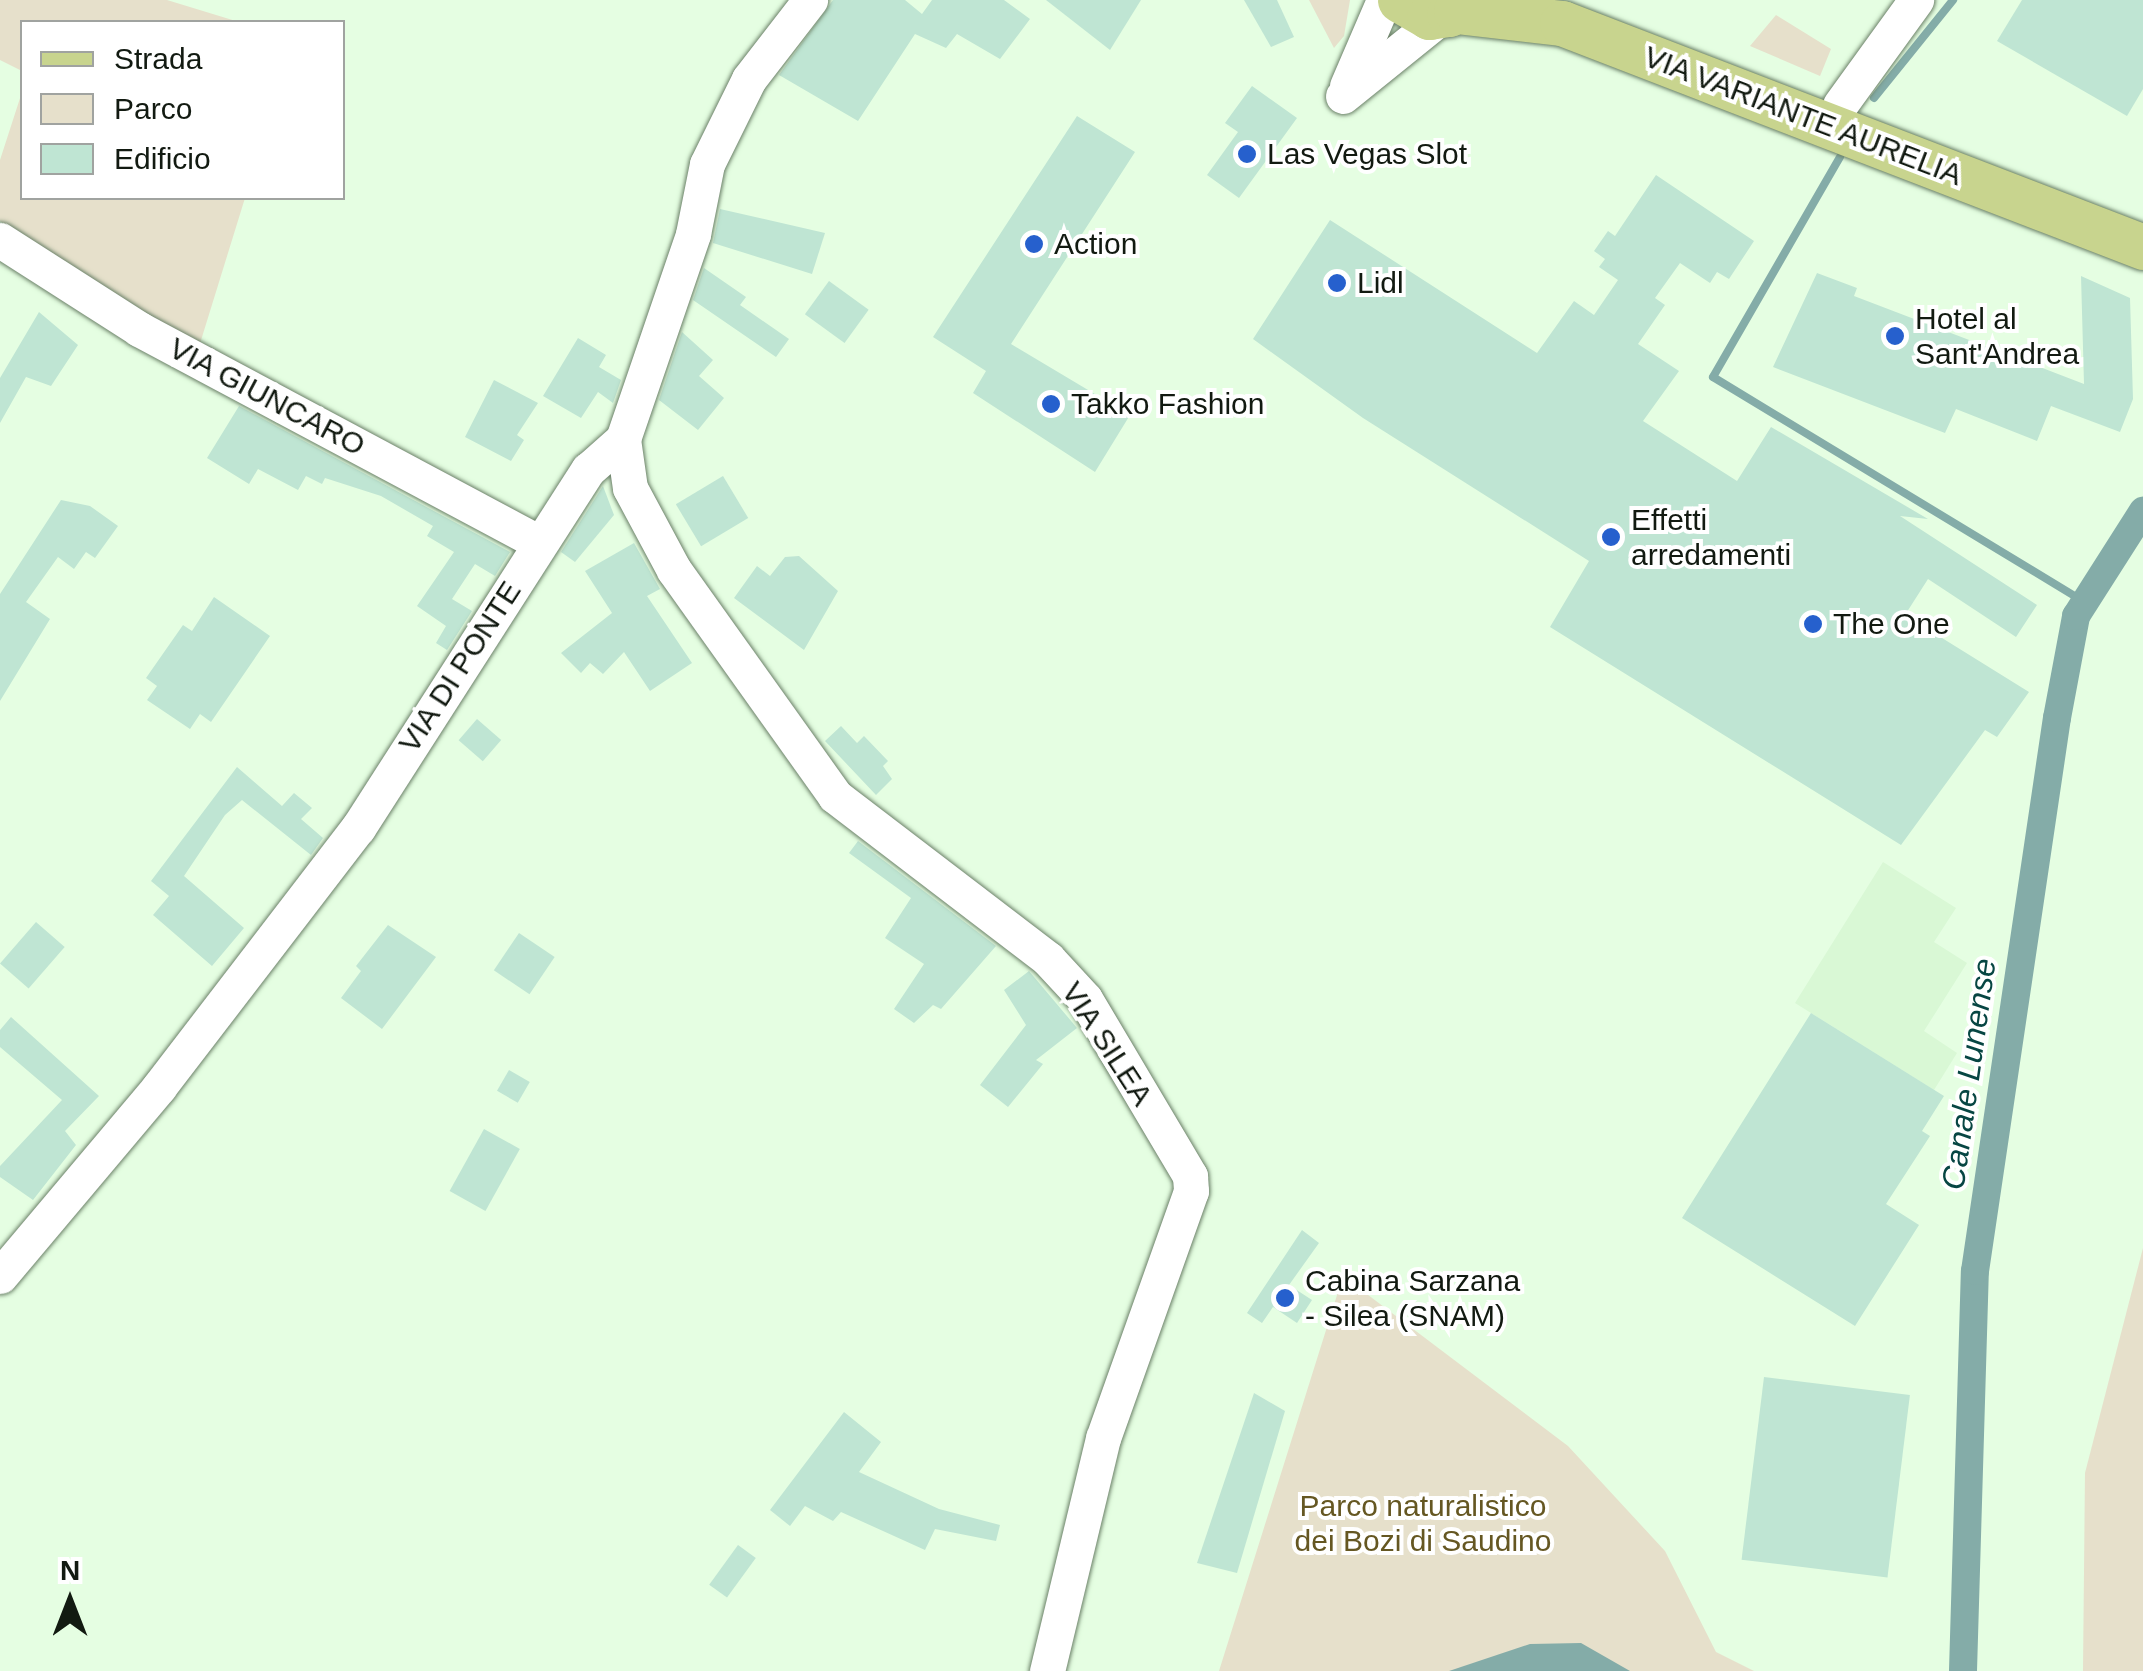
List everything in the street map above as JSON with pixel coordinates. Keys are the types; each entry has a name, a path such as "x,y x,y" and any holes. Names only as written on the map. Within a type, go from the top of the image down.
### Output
{"main road":[{"name":"VIA VARIANTE AURELIA","path":"1400,0 1416,13 1456,9 1562,23 2143,247"},
{"name":"VIA VARIANTE AURELIA","path":"1576,0 2143,222"}],"street":[{"name":"VIA DI PONTE","path":"0,1276 160,1087 358,828 588,470 623,439 667,320 707,164 749,79 810,0"},
{"path":"1384,0 1344,96 1456,9"},
{"name":"VIA VARIANTE AURELIA","path":"1840,105 1916,0"},
{"name":"VIA GIUNCARO","path":"0,240 139,329 539,544"},
{"name":"VIA SILEA","path":"623,439 630,488 674,570 835,796 1048,959 1085,999 1190,1176 1191,1191 1108,1422 1047,1671"}],"shaded area":[{"path":"1883,862 1956,908 1934,942 1967,963 1924,1031 1957,1053 1934,1090 1795,1003"}],"green space":[{"path":"0,0 167,0 232,20 20,20 20,70 0,60"},
{"path":"1309,0 1350,0 1344,36 1334,48"},
{"path":"1776,15 1831,49 1820,76 1750,46"},
{"path":"20,98 20,200 244,200 198,350 0,221 0,160"},
{"path":"2143,1248 2143,1671 2083,1671 2085,1473"},
{"name":"Parco naturalistico dei Bozi di Saudino","path":"1343,1276 1568,1446 1665,1551 1716,1652 1754,1671 1219,1671"}],"water":[{"path":"1581,1643 1630,1671 1449,1671 1530,1644"}],"building":[{"path":"833,0 905,0 922,14 932,0 1004,0 1030,19 1000,59 957,34 946,48 915,34 858,121 779,75"},
{"path":"1046,0 1141,0 1110,50"},
{"path":"1244,0 1277,0 1294,37 1271,47"},
{"path":"2022,0 2143,0 2143,89 2127,116 1997,41"},
{"name":"Las Vegas Slot","path":"1252,86 1297,118 1239,198 1207,175 1238,132 1225,123"},
{"name":"Action","path":"1077,116 1135,152 1011,344 1130,415 1095,472 973,393 986,371 933,337"},
{"path":"1656,175 1754,241 1729,279 1717,272 1710,283 1680,263 1655,298 1665,305 1638,344 1679,371 1643,421 1737,481 1771,427 1928,519 1900,516 2037,605 2016,637 1928,579 1905,615 2029,692 1997,737 1985,730 1901,845 1550,627 1589,561 1363,418 1253,339 1330,220 1537,353 1574,301 1594,315 1618,280 1599,267 1605,259 1594,251 1608,231 1615,236"},
{"path":"720,209 825,233 812,274 713,243"},
{"path":"704,268 746,297 740,305 789,339 776,357 693,300"},
{"path":"1817,273 1857,288 1854,296 2084,384 2081,276 2130,298 2133,399 2120,432 2051,406 2037,441 1956,409 1945,433 1773,367"},
{"path":"829,281 869,310 845,343 805,314"},
{"path":"39,312 78,345 51,386 26,377 0,423 0,378"},
{"path":"682,332 713,360 699,376 724,398 698,430 659,400"},
{"path":"578,338 606,355 599,367 621,380 613,403 598,392 581,418 543,396"},
{"path":"494,380 538,403 517,435 524,440 511,461 465,437"},
{"path":"239,406 510,552 495,576 475,564 452,599 472,611 447,650 436,643 446,626 417,606 454,552 427,536 433,526 381,496 325,478 322,484 306,476 298,490 258,469 249,484 207,458"},
{"path":"723,476 748,518 701,546 676,504"},
{"path":"603,486 614,515 575,562 561,552"},
{"path":"61,500 90,506 118,526 95,558 86,552 74,569 58,557 26,602 50,619 0,701 0,594"},
{"path":"634,543 660,589 647,596 692,663 650,691 624,652 603,674 590,663 581,673 561,653 612,613 585,571"},
{"path":"799,556 838,591 804,650 734,598 757,566 770,576 785,557"},
{"path":"214,597 270,636 211,722 200,714 190,729 147,700 157,686 146,678 183,625 192,631"},
{"path":"477,719 501,740 483,761 459,740"},
{"path":"841,726 857,743 864,736 888,761 883,766 892,779 876,795 825,741"},
{"path":"237,767 282,806 294,793 312,808 301,819 323,838 311,855 242,800 225,815 184,876 244,928 212,966 153,915 169,896 151,881"},
{"path":"858,841 996,946 941,1009 933,1005 914,1023 894,1009 924,964 885,938 911,898 849,853"},
{"path":"36,922 65,947 29,988 0,963"},
{"path":"388,925 436,957 382,1029 341,998 361,971 356,966"},
{"path":"519,933 555,957 529,994 494,970"},
{"path":"1029,971 1077,1028 1036,1060 1043,1064 1008,1107 980,1085 1026,1025 1004,990"},
{"path":"1811,1013 1944,1096 1922,1131 1930,1136 1886,1204 1919,1225 1855,1326 1682,1218"},
{"path":"11,1017 99,1096 65,1131 76,1145 33,1200 0,1177 0,1166 62,1100 0,1047 0,1030"},
{"path":"509,1070 530,1082 518,1103 497,1091"},
{"path":"484,1129 520,1149 485,1211 450,1191"},
{"path":"1302,1230 1319,1243 1289,1285 1312,1300 1297,1323 1273,1307 1262,1323 1247,1313"},
{"path":"1764,1377 1910,1395 1887,1578 1742,1560"},
{"path":"1254,1393 1285,1411 1237,1573 1197,1563"},
{"path":"844,1412 881,1442 859,1472 939,1509 1000,1525 996,1541 935,1529 925,1550 841,1512 833,1521 805,1506 790,1526 770,1510"},
{"path":"738,1545 756,1558 727,1598 709,1585"}],"waterway":[{"path":"1874,98 1953,0"},
{"path":"1840,157 1713,377 2085,602"},
{"name":"Canale Lunense","path":"1963,1671 1975,1271 2057,718 2076,616 2143,511"}],"place":[{"name":"Las Vegas Slot","path":"1247,154"},
{"name":"Action","path":"1034,244"},
{"name":"Lidl","path":"1337,283"},
{"name":"Hotel al Sant'Andrea","path":"1895,336"},
{"name":"Takko Fashion","path":"1051,404"},
{"name":"Effetti arredamenti","path":"1611,537"},
{"name":"The One","path":"1813,624"},
{"name":"Cabina Sarzana - Silea (SNAM)","path":"1285,1298"}]}
